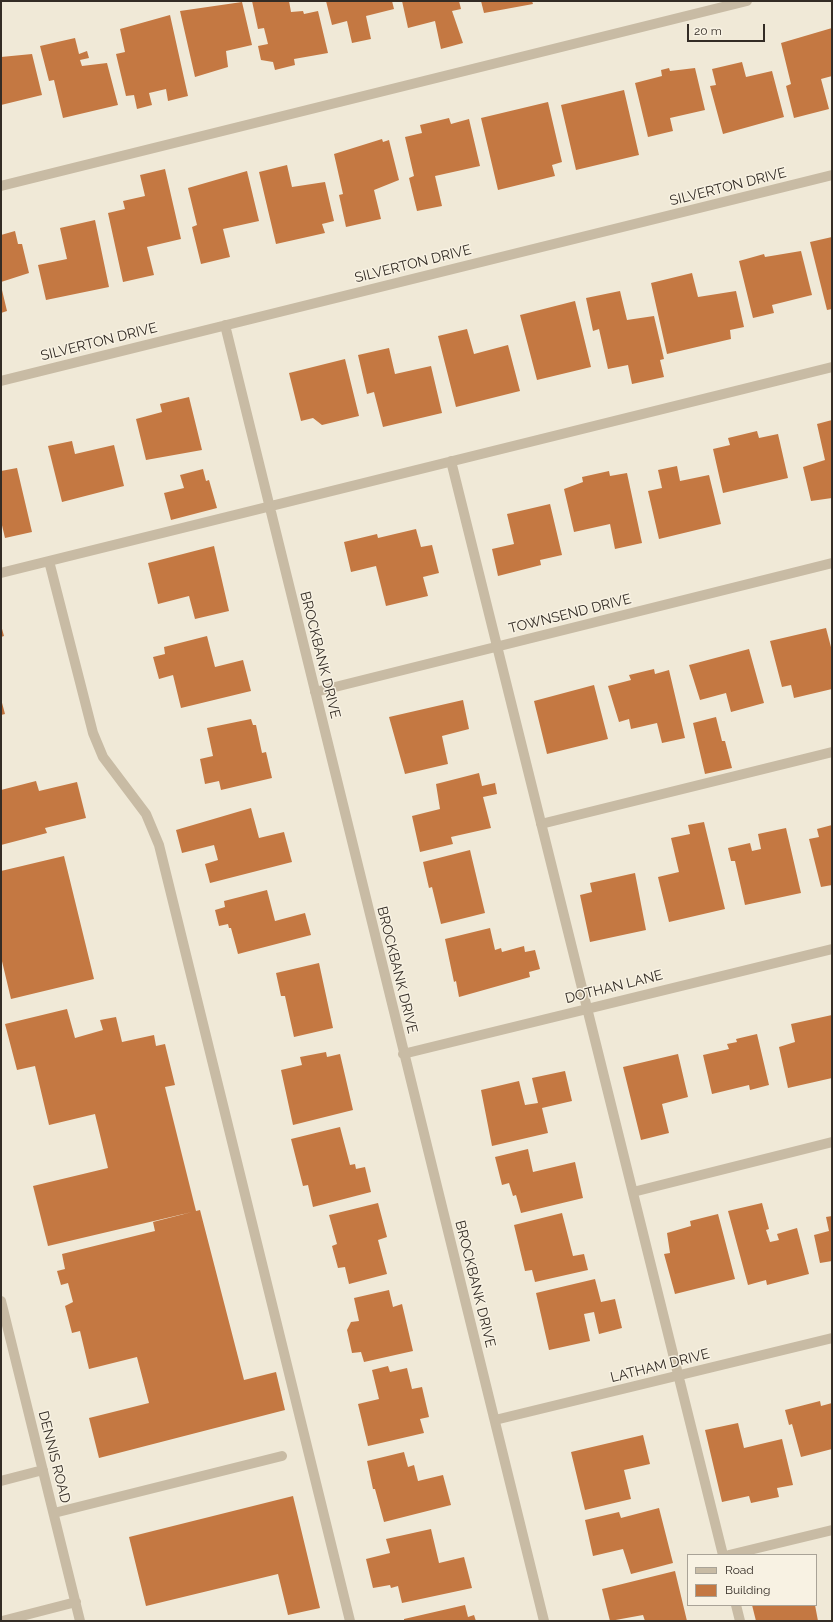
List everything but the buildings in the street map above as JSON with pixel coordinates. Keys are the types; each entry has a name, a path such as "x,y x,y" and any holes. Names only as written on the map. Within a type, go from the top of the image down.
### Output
{"street":[{"path":"1,186 747,1"},
{"name":"SILVERTON DRIVE","path":"1,381 832,175"},
{"name":"BROCKBANK DRIVE","path":"225,325 403,1054 544,1621"},
{"path":"1,573 832,367"},
{"path":"451,461 723,1554"},
{"path":"49,561 93,733 103,757 146,814 159,845 350,1621"},
{"name":"TOWNSEND DRIVE","path":"315,692 832,563"},
{"path":"542,824 832,752"},
{"name":"DOTHAN LANE","path":"403,1054 832,949"},
{"path":"633,1192 832,1142"},
{"name":"DENNIS ROAD","path":"1,1301 80,1621"},
{"name":"LATHAM DRIVE","path":"495,1420 832,1338"},
{"path":"54,1514 282,1456"},
{"path":"1,1481 43,1470"},
{"path":"734,1554 832,1530"},
{"path":"2,1621 76,1602"},
{"path":"736,1606 740,1621"}]}
